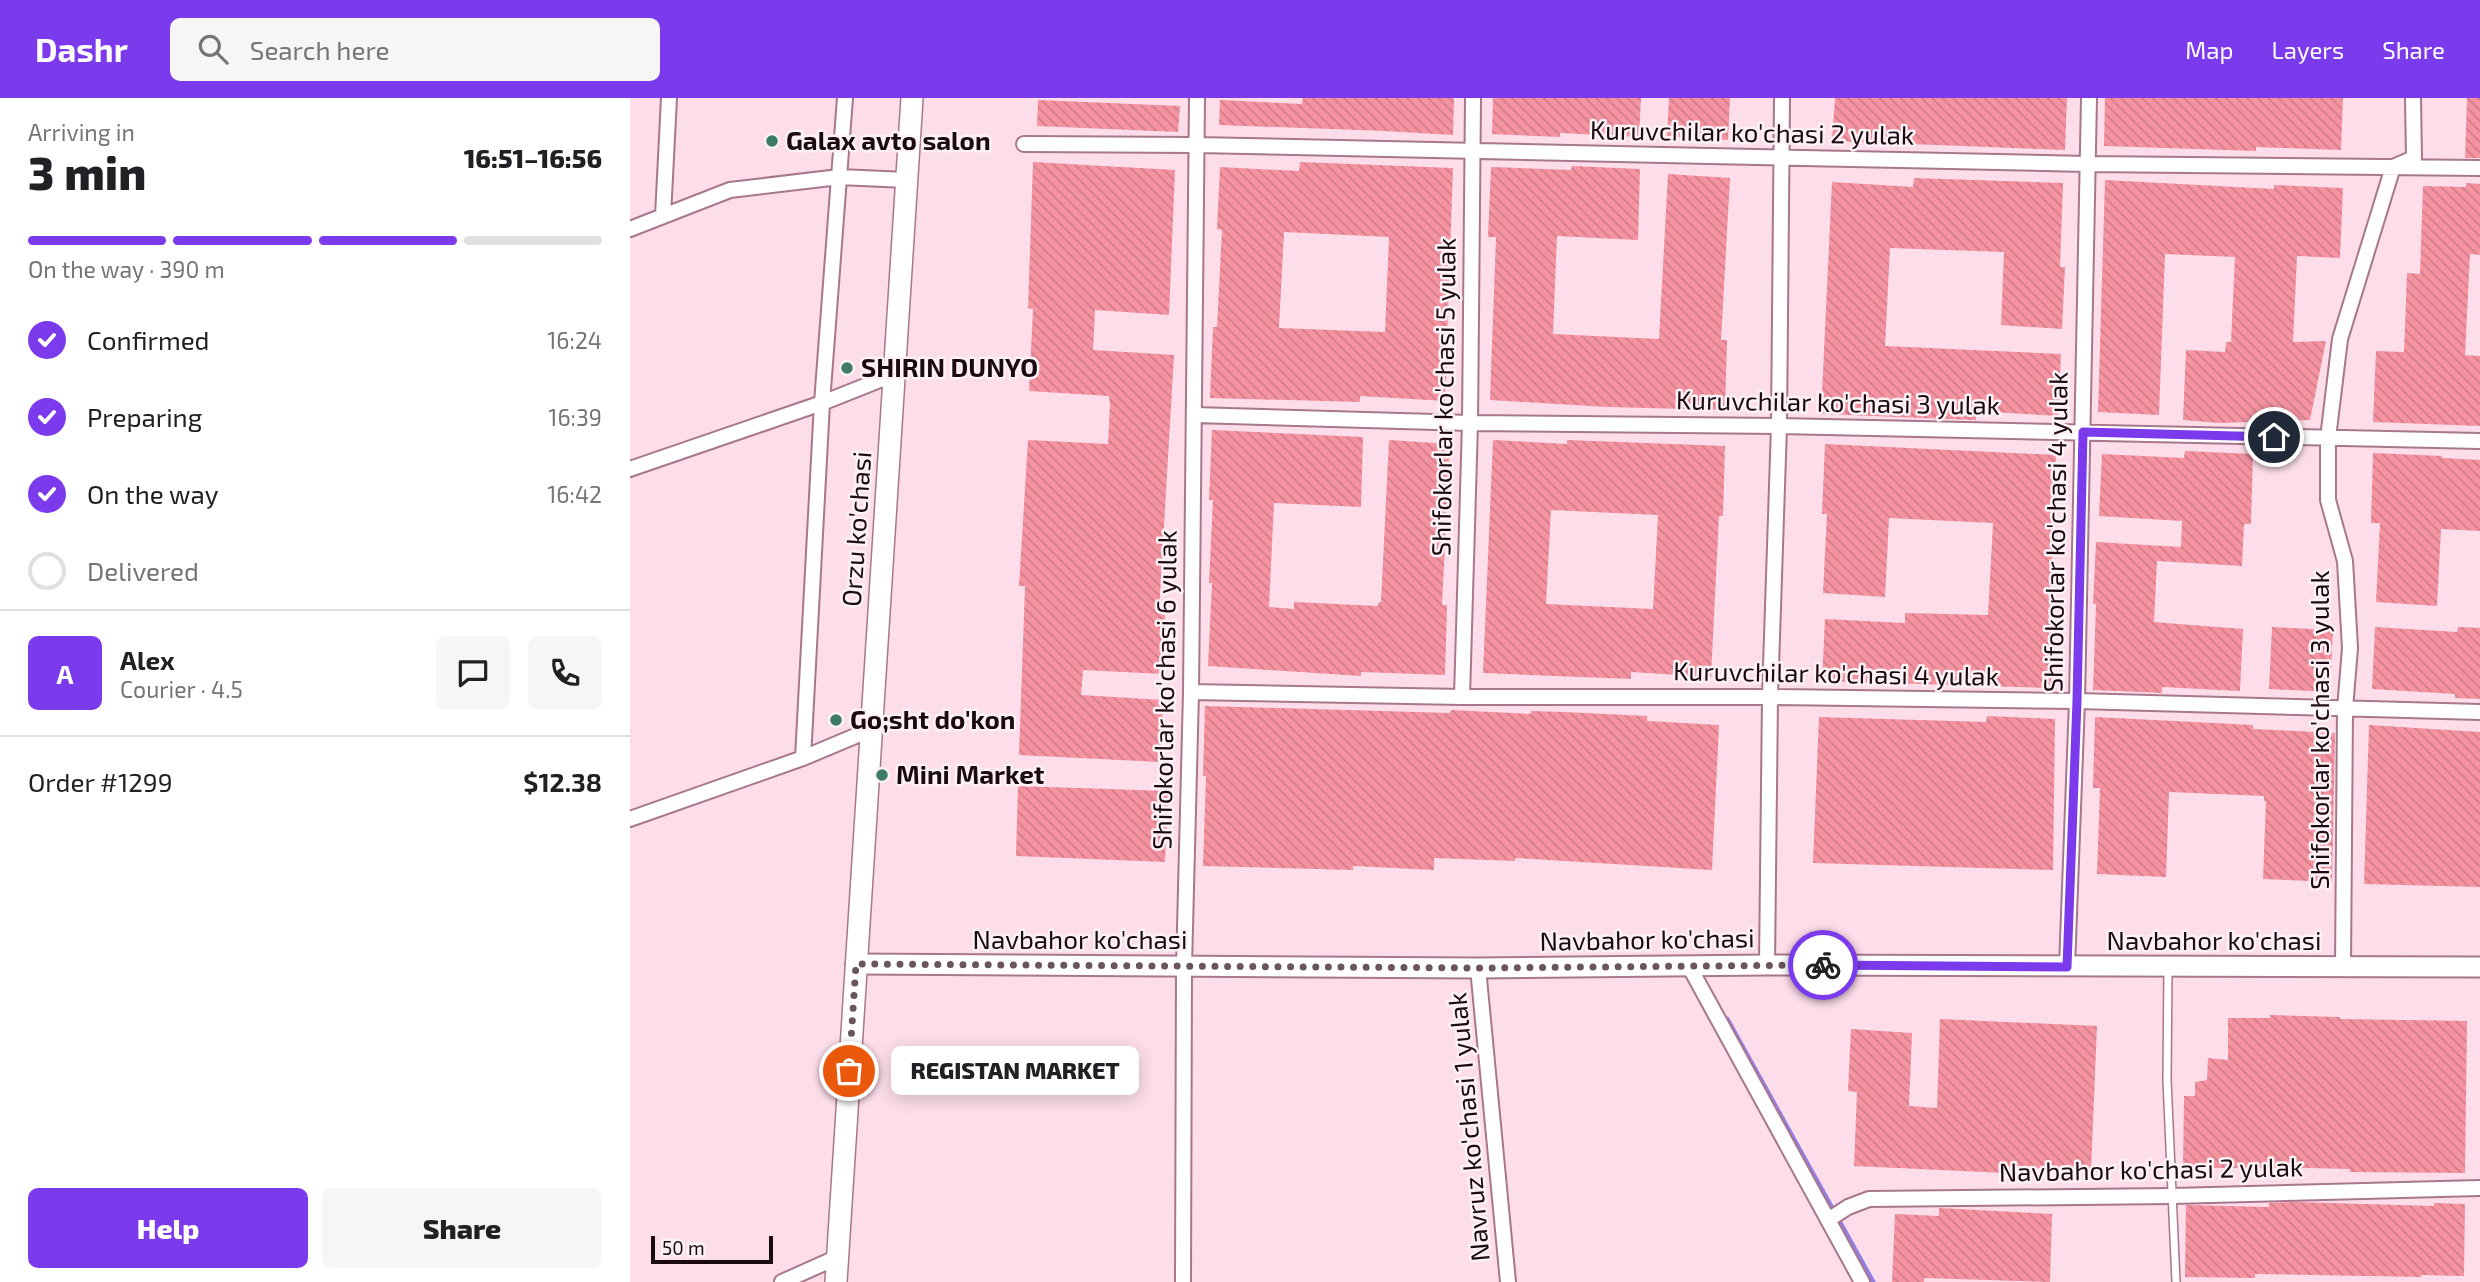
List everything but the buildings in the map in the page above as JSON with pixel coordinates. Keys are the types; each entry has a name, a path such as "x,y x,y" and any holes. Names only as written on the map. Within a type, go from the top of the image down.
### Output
{"main road":[{"name":"Orzu ko'chasi","path":"836,1282 912,98"},
{"name":"Navbahor ko'chasi","path":"856,964 1478,968 1767,965 2480,967"}],"street":[{"path":"663,216 669,98"},
{"path":"803,758 822,403 845,98"},
{"name":"Shifokorlar ko'chasi 6 yulak","path":"1183,1282 1184,967 1191,692 1197,98"},
{"name":"Shifokorlar ko'chasi 5 yulak","path":"1462,697 1470,423 1474,98"},
{"path":"1767,965 1770,697 1779,426 1782,98"},
{"name":"Shifokorlar ko'chasi 4 yulak","path":"2067,967 2077,701 2089,98"},
{"name":"Shifokorlar ko'chasi 3 yulak","path":"2343,968 2345,709 2350,648 2345,561 2328,500 2328,438 2340,339 2393,167 2414,158 2413,98"},
{"name":"Kuruvchilar ko'chasi 2 yulak","path":"1024,144 1196,145 2088,164 2480,168"},
{"path":"630,229 730,190 839,177 907,180"},
{"path":"630,469 822,403 895,374"},
{"name":"Kuruvchilar ko'chasi 3 yulak","path":"1194,415 1470,423 1779,426 2480,442"},
{"name":"Kuruvchilar ko'chasi 4 yulak","path":"1191,692 1462,697 2077,701 2480,712"},
{"path":"630,819 803,758 872,729"},
{"path":"1689,966 1831,1218 1862,1282"},
{"name":"Navruz ko'chasi 1 yulak","path":"1478,968 1508,1282"},
{"name":"Navbahor ko'chasi 2 yulak","path":"1831,1218 1848,1207 1869,1199 2172,1196 2480,1188"},
{"path":"782,1282 838,1257"}],"lane":[{"path":"2168,968 2167,1080 2176,1282"}],"waterway":[{"path":"1727,1019 1873,1282"}],"way so far":[{"path":"849,1071 856,964 1478,968 1823,965"}],"place":[{"name":"Galax avto salon","path":"772,141"},
{"name":"SHIRIN DUNYO","path":"847,368"},
{"name":"Go;sht do'kon","path":"836,720"},
{"name":"Mini Market","path":"882,775"},
{"name":"REGISTAN MARKET","path":"849,1071"}],"route":[{"path":"1823,965 2067,967 2083,432 2274,437"}]}
